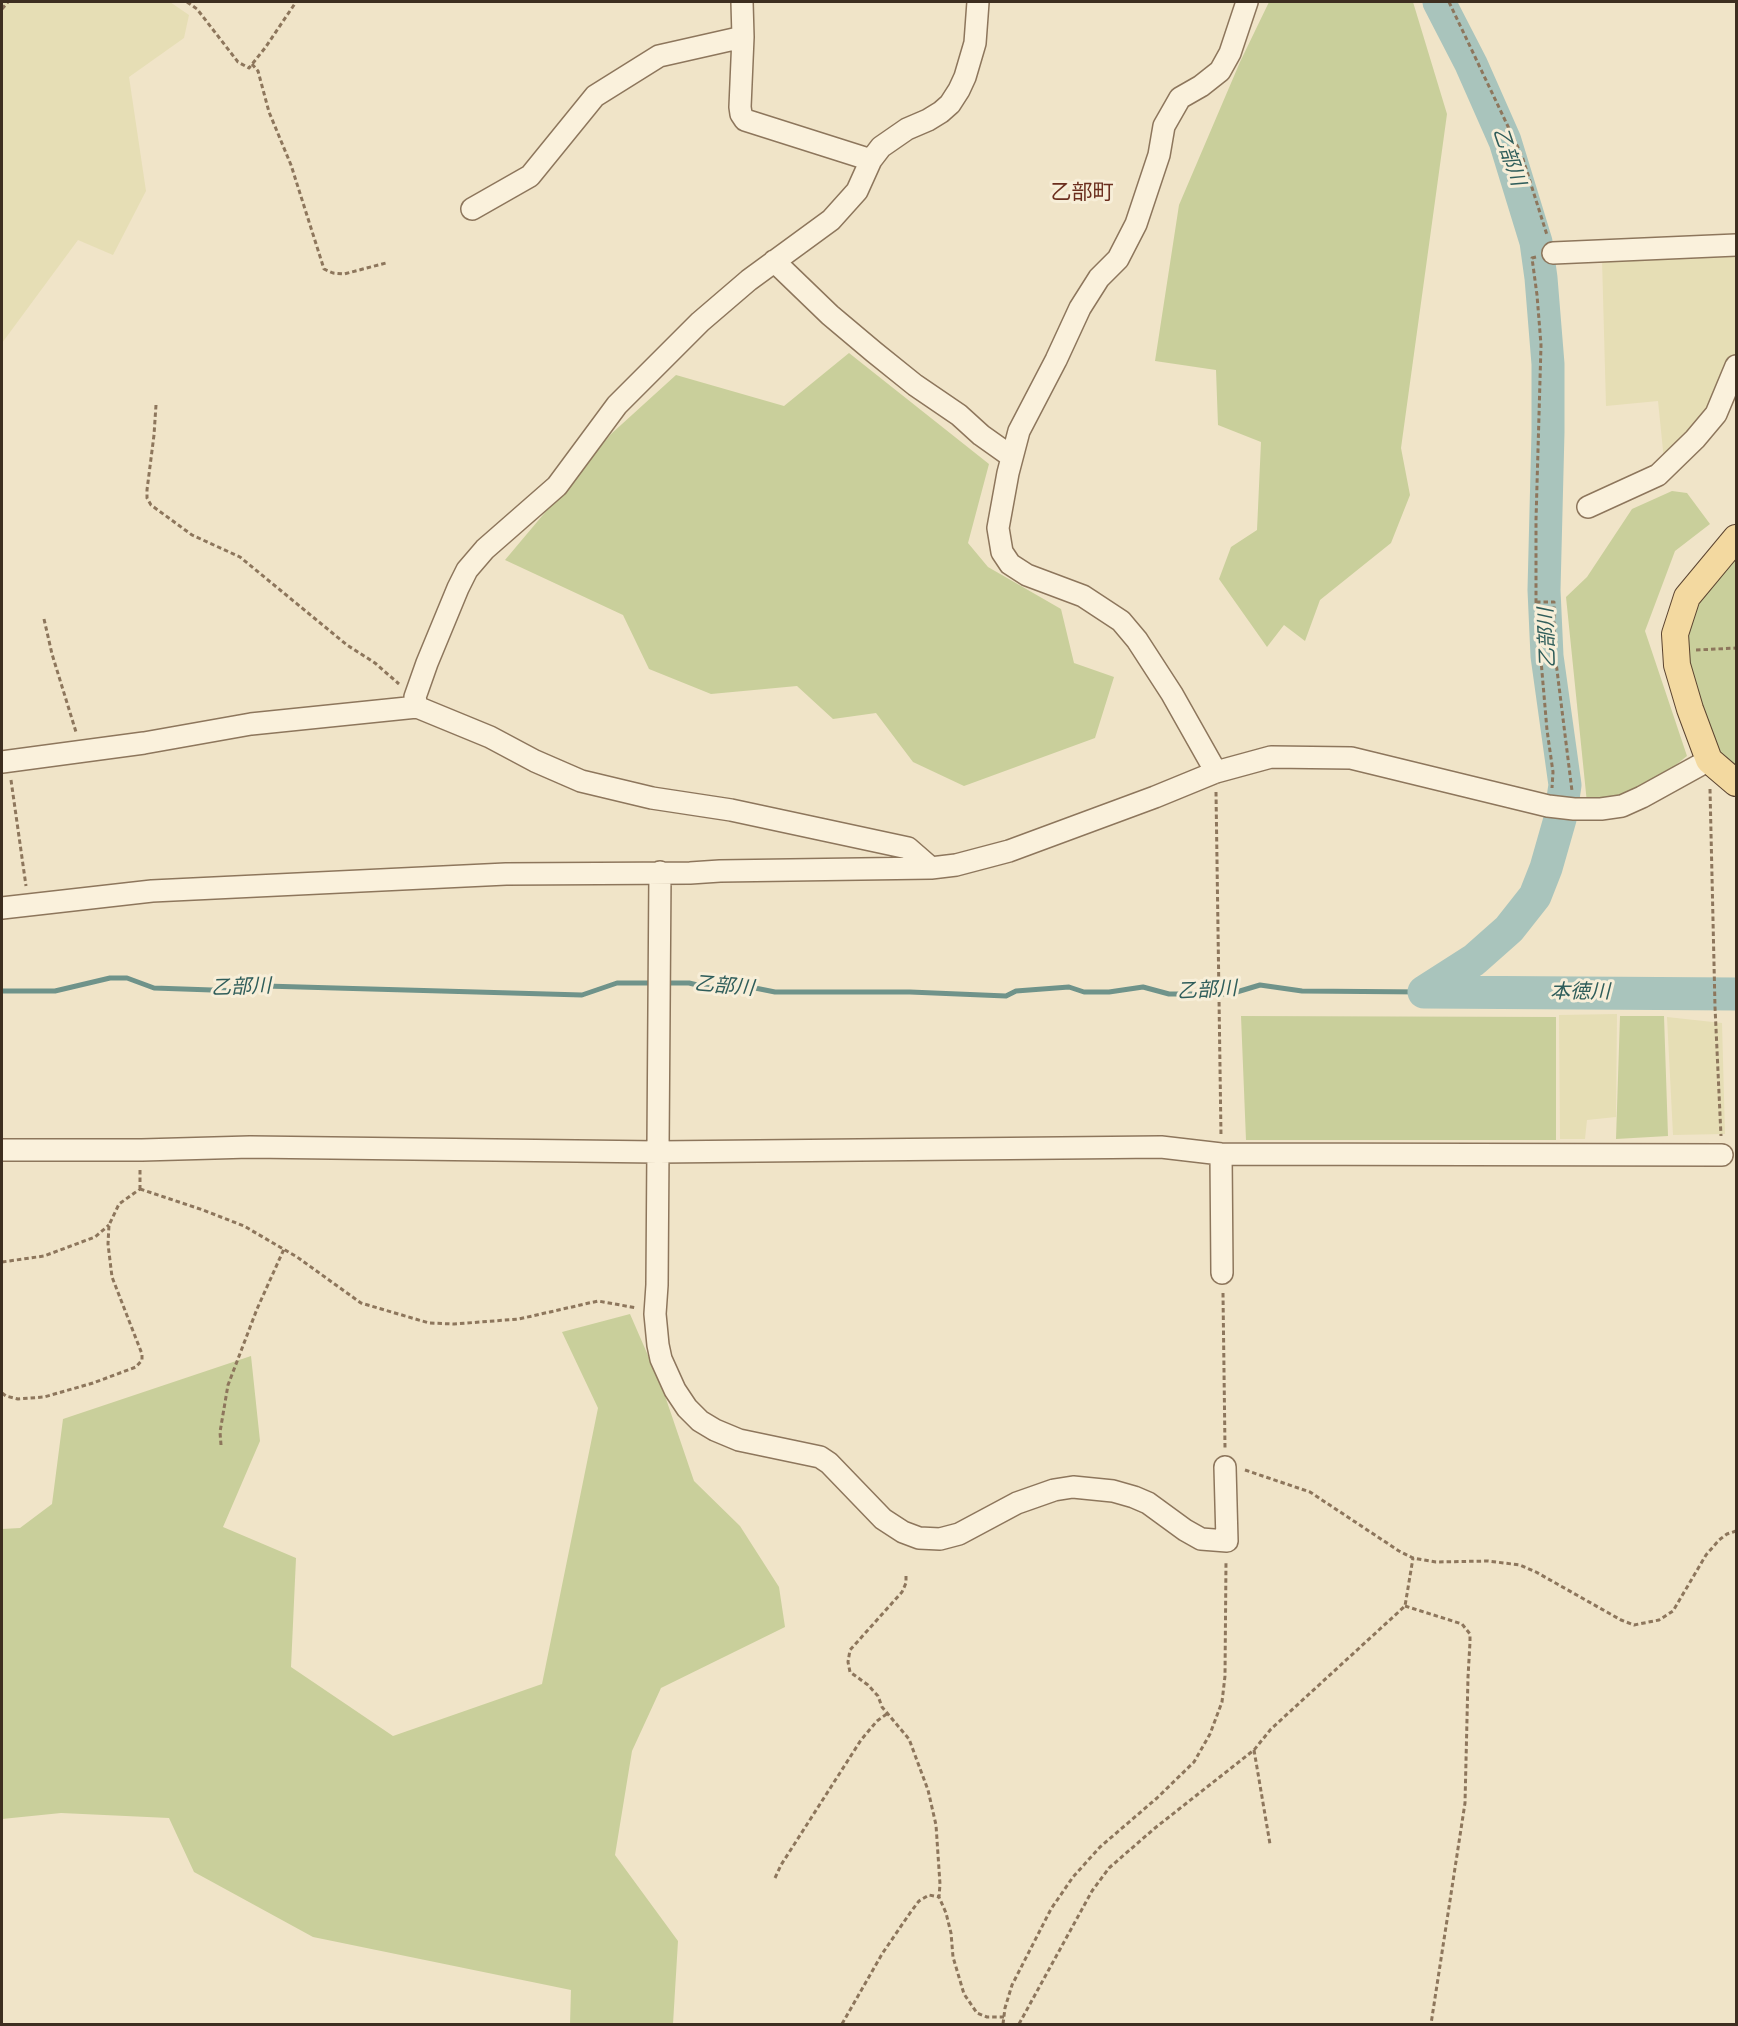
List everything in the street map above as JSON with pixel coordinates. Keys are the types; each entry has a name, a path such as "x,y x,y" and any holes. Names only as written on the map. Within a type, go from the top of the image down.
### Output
{"main road":[{"path":"1737,538 1687,597 1675,634 1677,664 1690,709 1709,760 1737,783"}],"street":[{"path":"742,2 741,114 746,120 871,160"},
{"path":"416,702 458,588 468,570 485,549 557,486 617,405 700,322 748,280 831,220 857,191 871,160 890,140 941,112 959,90 965,77 975,43 978,2"},
{"path":"1216,772 1172,694 1137,640 1121,621 1083,596 1026,575 1010,564 1002,552 998,528 1019,431 1080,308 1099,278 1118,259 1136,224 1159,155 1164,126 1180,98 1202,86 1220,71 1230,53 1247,2"},
{"path":"472,209 530,176 595,96 659,56 743,37"},
{"path":"1553,253 1737,245"},
{"path":"774,261 830,315 874,352 1012,457"},
{"path":"1588,507 1658,475 1695,439 1716,414 1737,366"},
{"path":"8,761 144,743 251,724 416,702 535,761 581,781 652,798 731,810 908,848 931,868"},
{"path":"2,908 152,891 506,874 931,868 956,865 1009,851 1216,772 1271,757 1351,758 1548,806 1574,809 1622,807 1709,760"},
{"path":"660,872 656,1314 661,1359 675,1390 687,1408 700,1421 739,1440 820,1457 829,1463 883,1519 903,1532 919,1538 940,1539 959,1534 1017,1503 1054,1490 1080,1487 1113,1491 1134,1497 1148,1503 1201,1539 1227,1541 1225,1467"},
{"path":"2,1150 250,1147 658,1152 1161,1147 1221,1154 1722,1155"},
{"path":"1221,1154 1222,1273"}],"path":[{"path":"2,9 8,2"},
{"path":"188,2 197,9 238,62 249,68 296,2"},
{"path":"1449,2 1522,156 1553,253"},
{"path":"252,64 258,71 269,112 291,165 324,269 344,274 386,263"},
{"path":"1532,258 1540,345 1536,602 1553,772 1553,785 1548,806"},
{"path":"156,405 147,490 147,498 151,505 192,536 240,557 338,638 375,663 416,702"},
{"path":"1536,602 1554,602 1554,646 1568,741 1574,809"},
{"path":"44,619 81,751"},
{"path":"1676,650 1737,648"},
{"path":"1709,760 1715,1007 1722,1155"},
{"path":"8,761 24,878 31,905"},
{"path":"1216,772 1221,1154"},
{"path":"2,1393 18,1400 44,1397 93,1383 136,1367 142,1360 142,1354 112,1277 108,1244 109,1226 119,1204 140,1189 244,1226 284,1248 360,1303 429,1323 454,1324 519,1318 598,1301 656,1314"},
{"path":"2,1262 44,1256 96,1237 109,1226"},
{"path":"221,1445 220,1432 228,1385 257,1309 284,1248"},
{"path":"1222,1273 1225,1467 1260,1474 1310,1492 1398,1551 1413,1558 1436,1562 1488,1561 1520,1565 1634,1625 1659,1620 1673,1611 1706,1555 1719,1540 1737,1531"},
{"path":"1002,2025 1012,1985 1051,1909 1073,1876 1100,1847 1157,1798 1194,1762 1210,1734 1222,1702 1225,1676 1227,1541"},
{"path":"1019,2024 1092,1891 1109,1868 1155,1828 1254,1750 1271,1729 1406,1606 1413,1558"},
{"path":"906,1576 902,1592 850,1650 848,1662 850,1672 868,1685 878,1696 882,1707 909,1739 928,1790 936,1825 939,1897 946,1913 951,1933 953,1958 964,1994 977,2013 987,2017 1004,2017"},
{"path":"1406,1606 1462,1624 1467,1629 1470,1642 1465,1803 1431,2025"},
{"path":"775,1878 861,1740 877,1721 888,1713"},
{"path":"1254,1750 1270,1844"},
{"path":"842,2025 882,1954 919,1901 929,1895 939,1897"}],"shaded area":[{"path":"2,2 170,2 189,15 184,38 129,77 146,191 113,255 78,240 2,343"},
{"path":"1736,256 1736,352 1710,411 1664,460 1658,401 1606,406 1602,259"},
{"path":"1617,1014 1616,1117 1587,1120 1585,1139 1560,1139 1559,1015"},
{"path":"1667,1017 1722,1023 1725,1134 1673,1135"}],"green space":[{"path":"1269,2 1413,2 1447,114 1401,448 1410,495 1391,543 1320,600 1305,641 1284,625 1267,647 1219,579 1231,547 1257,530 1261,442 1218,425 1216,370 1155,361 1179,205 1240,62"},
{"path":"849,353 989,464 968,543 988,567 1061,609 1074,663 1114,677 1095,738 964,786 913,762 876,713 833,719 797,686 711,694 649,669 623,615 505,560 611,434 676,375 784,406"},
{"path":"1672,491 1687,493 1710,524 1675,551 1645,631 1687,756 1667,772 1622,794 1587,803 1566,597 1587,577 1632,509"},
{"path":"1736,552 1736,768 1716,749 1688,669 1685,633 1695,604"},
{"path":"1241,1016 1556,1017 1556,1140 1246,1140"},
{"path":"1620,1016 1664,1016 1668,1136 1616,1139"},
{"path":"630,1314 663,1390 694,1481 740,1526 779,1587 785,1627 661,1688 632,1751 615,1855 678,1941 673,2024 570,2024 571,1990 313,1937 194,1872 169,1818 61,1813 2,1819 2,1529 20,1528 52,1504 63,1419 251,1356 260,1441 223,1527 296,1558 291,1667 393,1736 542,1684 598,1408 562,1332"}],"waterway":[{"name":"乙部川","path":"1424,992 1474,960 1509,929 1535,896 1546,868 1560,819 1565,785 1547,656 1544,590 1548,364 1536,242 1505,141 1471,64 1439,2"},
{"name":"乙部川","path":"2,991 55,991 110,978 127,978 154,988 241,991 265,986 582,995 617,983 655,983"},
{"name":"乙部川","path":"664,983 689,983 710,988 755,988 775,992 910,992 1006,996 1016,991 1069,987 1084,992 1109,992 1143,987 1169,994 1230,994 1260,985 1302,991 1424,992"},
{"name":"本徳川","path":"1424,992 1736,994"}],"district":[{"name":"乙部町","path":"1082,194"}]}
